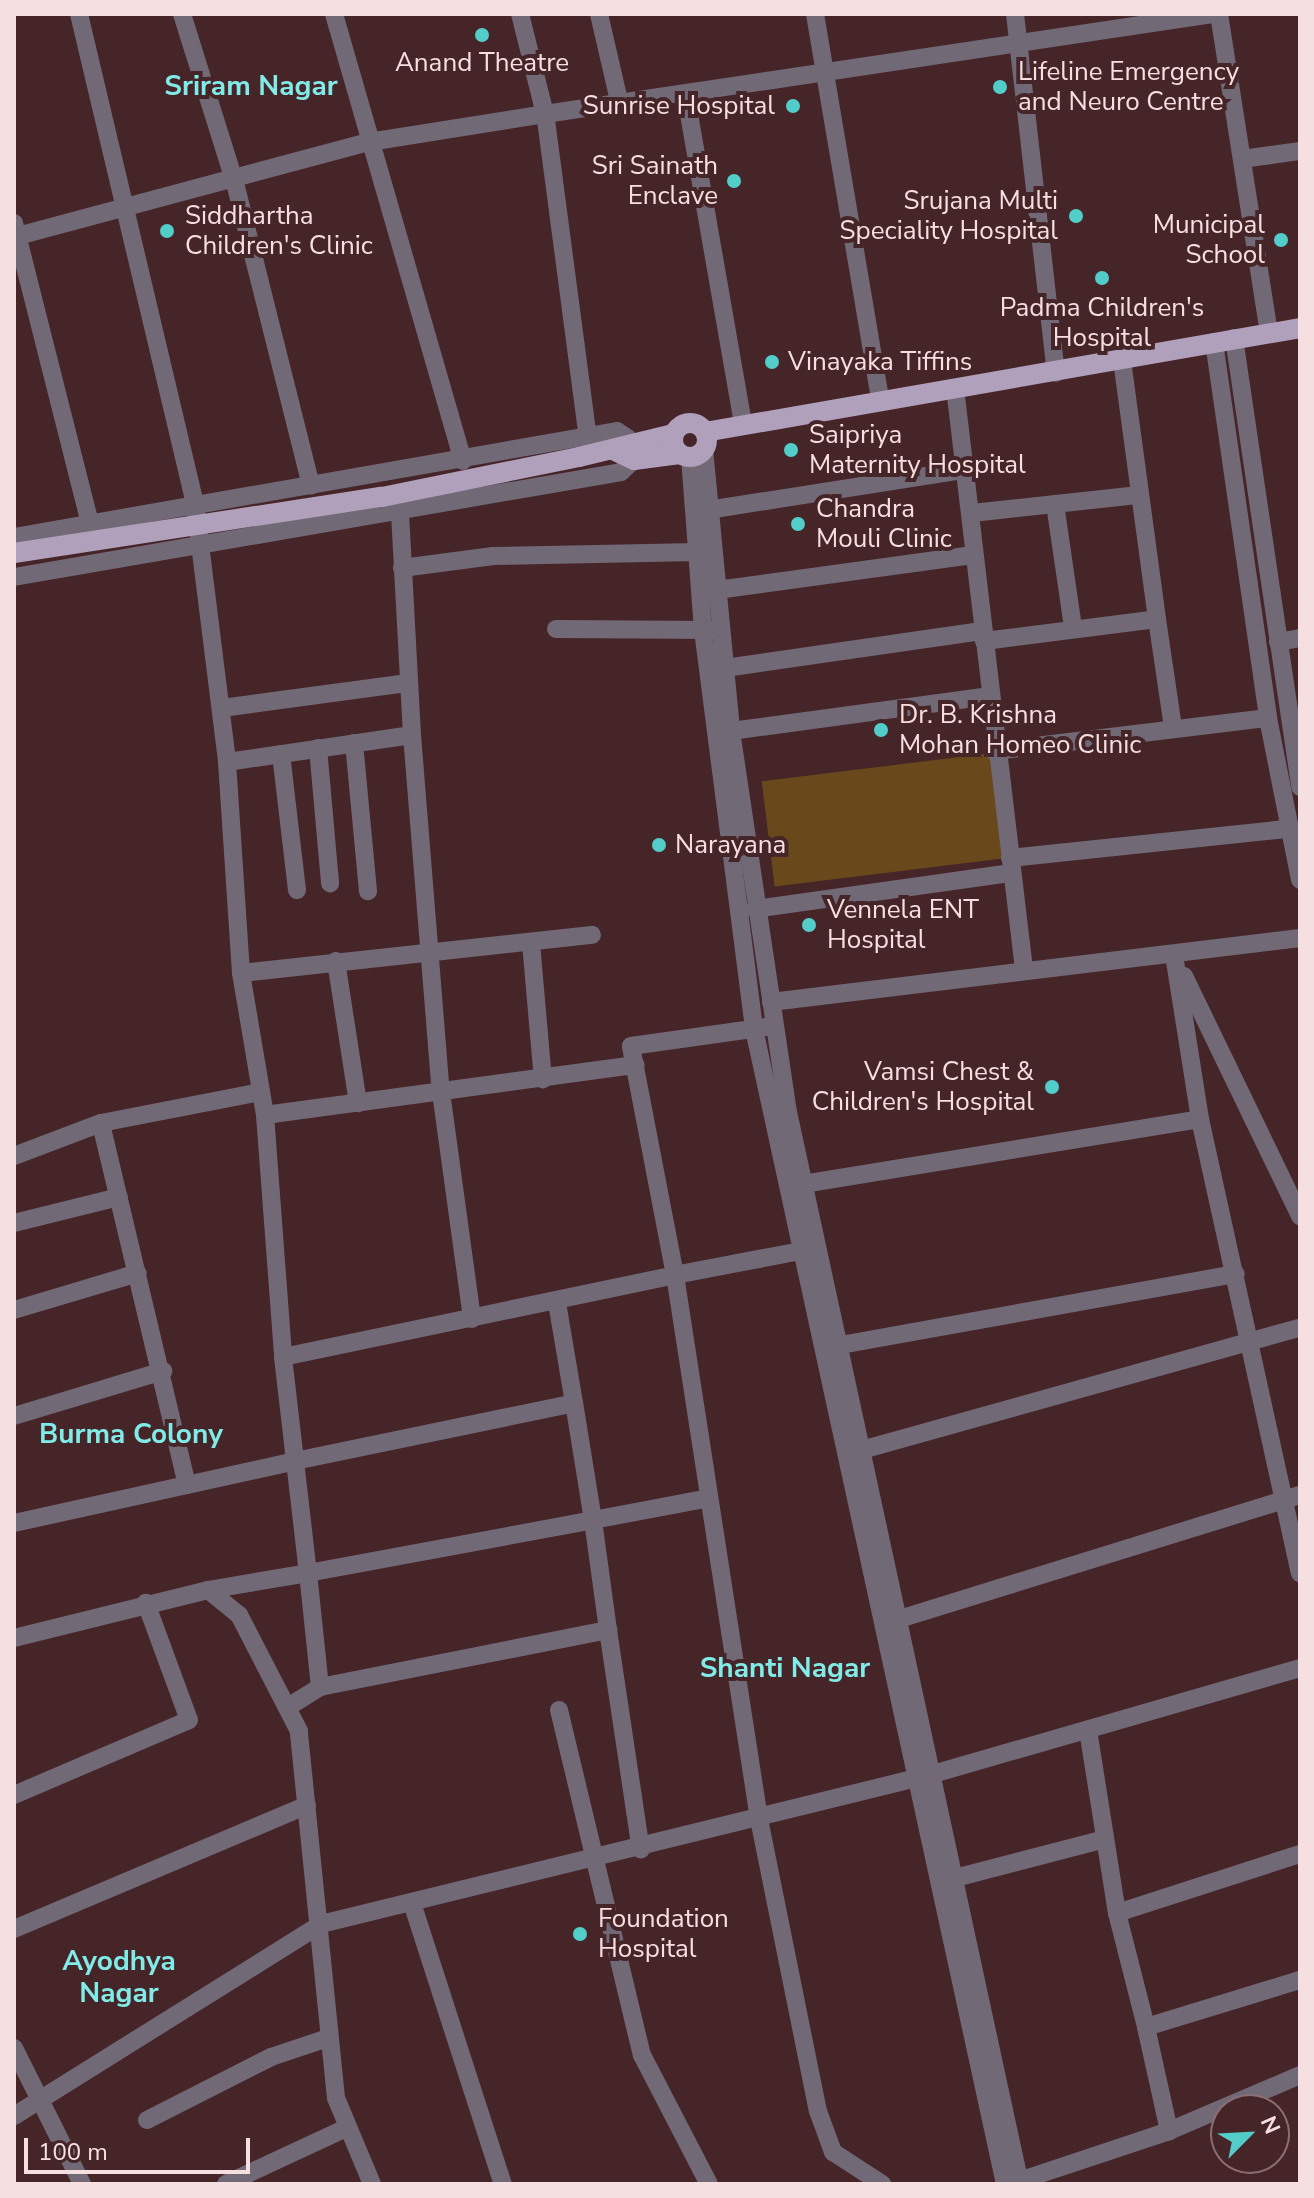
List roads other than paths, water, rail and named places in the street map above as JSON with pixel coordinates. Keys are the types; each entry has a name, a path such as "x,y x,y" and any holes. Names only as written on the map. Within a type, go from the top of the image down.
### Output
{"main road":[{"path":"622,445 634,460 695,448 743,425 880,399 1056,373 1300,328"},
{"path":"15,536 382,497 579,457 673,434 685,422 695,448"},
{"path":"673,434 695,448"}],"street":[{"path":"79,14 195,504 222,708 241,973 265,1115 283,1357 320,1687"},
{"path":"182,14 235,183 311,486"},
{"path":"334,14 463,461"},
{"path":"520,14 545,114 588,439"},
{"path":"599,14 620,105"},
{"path":"815,14 822,71 880,399"},
{"path":"1015,14 1056,373"},
{"path":"90,524 15,232 235,183 369,142 545,114 686,97 822,71 1019,46 1213,14"},
{"path":"1219,14 1269,332"},
{"path":"686,97 743,425"},
{"path":"1242,159 1300,151"},
{"path":"1224,340 1278,642 1300,787"},
{"path":"1224,340 1268,718 1286,829 1300,880"},
{"path":"1122,361 1173,728"},
{"path":"955,388 972,513 973,555 994,751 1024,969"},
{"path":"15,536 463,461 617,431 622,445"},
{"path":"695,448 708,510 705,552 717,590 712,630 725,668 755,909 803,1184 806,1250 835,1346 896,1620 924,1776 955,1878 1015,2183"},
{"path":"695,448 754,1029 1015,2183"},
{"path":"14,577 200,542 400,513 621,472 634,460"},
{"path":"708,510 964,470"},
{"path":"972,513 1139,495"},
{"path":"1055,504 1073,627"},
{"path":"400,513 406,683 428,950 441,1092 472,1319"},
{"path":"402,568 493,556 705,552"},
{"path":"717,590 973,555"},
{"path":"725,668 984,636 1157,619"},
{"path":"556,629 712,630"},
{"path":"1278,642 1300,638"},
{"path":"222,708 406,683"},
{"path":"731,731 989,696"},
{"path":"994,751 1268,718"},
{"path":"227,762 412,735"},
{"path":"354,743 368,891"},
{"path":"318,748 330,883"},
{"path":"281,754 297,890"},
{"path":"755,909 1011,866 1286,829"},
{"path":"241,973 428,950 531,943 592,935"},
{"path":"771,1002 1300,938"},
{"path":"531,943 543,1079"},
{"path":"1174,955 1200,1119 1236,1274 1281,1500 1300,1573"},
{"path":"1174,955 1300,1216"},
{"path":"336,961 358,1103"},
{"path":"774,1026 631,1046 675,1275 759,1819 824,2133 846,2166 882,2184"},
{"path":"265,1115 636,1065"},
{"path":"14,1156 101,1123 261,1092"},
{"path":"803,1184 1200,1119"},
{"path":"101,1123 163,1371 187,1485"},
{"path":"14,1223 119,1197"},
{"path":"283,1357 806,1250"},
{"path":"15,1303 138,1273"},
{"path":"835,1346 1236,1274"},
{"path":"557,1302 593,1520 641,1850"},
{"path":"858,1451 1300,1328"},
{"path":"14,1416 163,1371"},
{"path":"14,1523 574,1403"},
{"path":"896,1620 1300,1495"},
{"path":"14,1638 208,1590 709,1498"},
{"path":"208,1590 239,1615 299,1731 321,1924 328,2038 344,2129 372,2184"},
{"path":"14,1795 189,1720 146,1603"},
{"path":"288,1707 320,1687 608,1630"},
{"path":"14,2116 321,1924 413,1906 924,1776 1300,1668"},
{"path":"559,1710 598,1860 642,2055 709,2184"},
{"path":"1088,1730 1117,1913 1169,2131"},
{"path":"14,1929 307,1805"},
{"path":"955,1878 1105,1839"},
{"path":"1117,1913 1300,1854"},
{"path":"413,1906 503,2184"},
{"path":"1146,2027 1300,1980"},
{"path":"147,2120 271,2057 328,2038"},
{"path":"14,2048 82,2184"},
{"path":"1015,2183 1169,2131 1300,2075"},
{"path":"226,2184 344,2129"}],"place":[{"name":"Anand Theatre","path":"482,35"},
{"name":"Lifeline Emergency and Neuro Centre","path":"1000,87"},
{"name":"Sunrise Hospital","path":"793,106"},
{"name":"Sri Sainath Enclave","path":"734,181"},
{"name":"Srujana Multi Speciality Hospital","path":"1076,216"},
{"name":"Siddhartha Children's Clinic","path":"167,231"},
{"name":"Municipal School","path":"1281,240"},
{"name":"Padma Children's Hospital","path":"1102,278"},
{"name":"Vinayaka Tiffins","path":"772,362"},
{"name":"Saipriya Maternity Hospital","path":"791,450"},
{"name":"Chandra Mouli Clinic","path":"798,524"},
{"name":"Dr. B. Krishna Mohan Homeo Clinic","path":"881,730"},
{"name":"Narayana","path":"659,845"},
{"name":"Vennela ENT Hospital","path":"809,925"},
{"name":"Vamsi Chest & Children's Hospital","path":"1052,1087"},
{"name":"Foundation Hospital","path":"580,1934"}],"district":[{"name":"Sriram Nagar","path":"251,86"},
{"name":"Burma Colony","path":"131,1434"},
{"name":"Shanti Nagar","path":"785,1668"},
{"name":"Ayodhya Nagar","path":"119,1977"}]}
